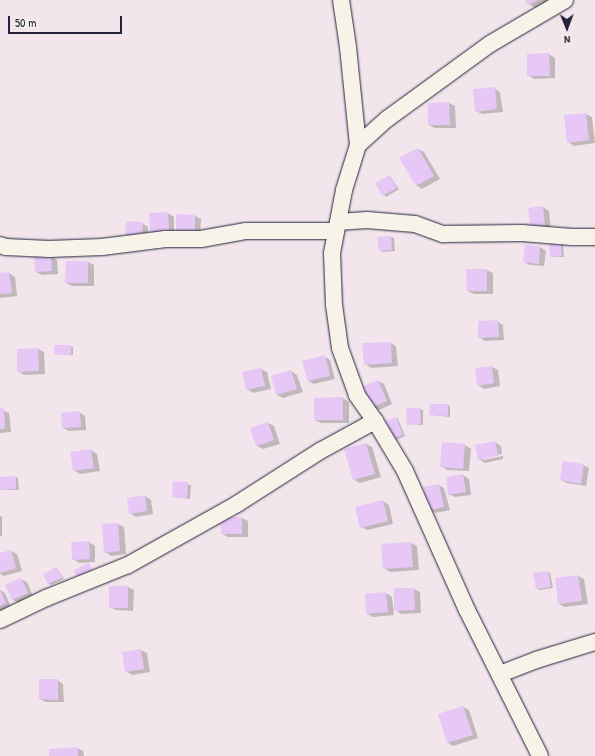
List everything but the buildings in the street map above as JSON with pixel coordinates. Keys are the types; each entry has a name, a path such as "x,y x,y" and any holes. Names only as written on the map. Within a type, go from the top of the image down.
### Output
{"street":[{"path":"341,0 348,47 358,145 344,190 332,253 334,305 340,348 357,395 405,471 467,610 540,756"},
{"path":"358,145 387,119 490,44 565,0"},
{"path":"0,245 6,247 49,249 102,247 165,239 201,239 246,232 337,226 366,220 415,224 443,234 522,233 572,237 595,237"},
{"path":"0,620 46,598 128,565 237,504 320,451 374,422"},
{"path":"500,674 536,660 595,642"}]}
